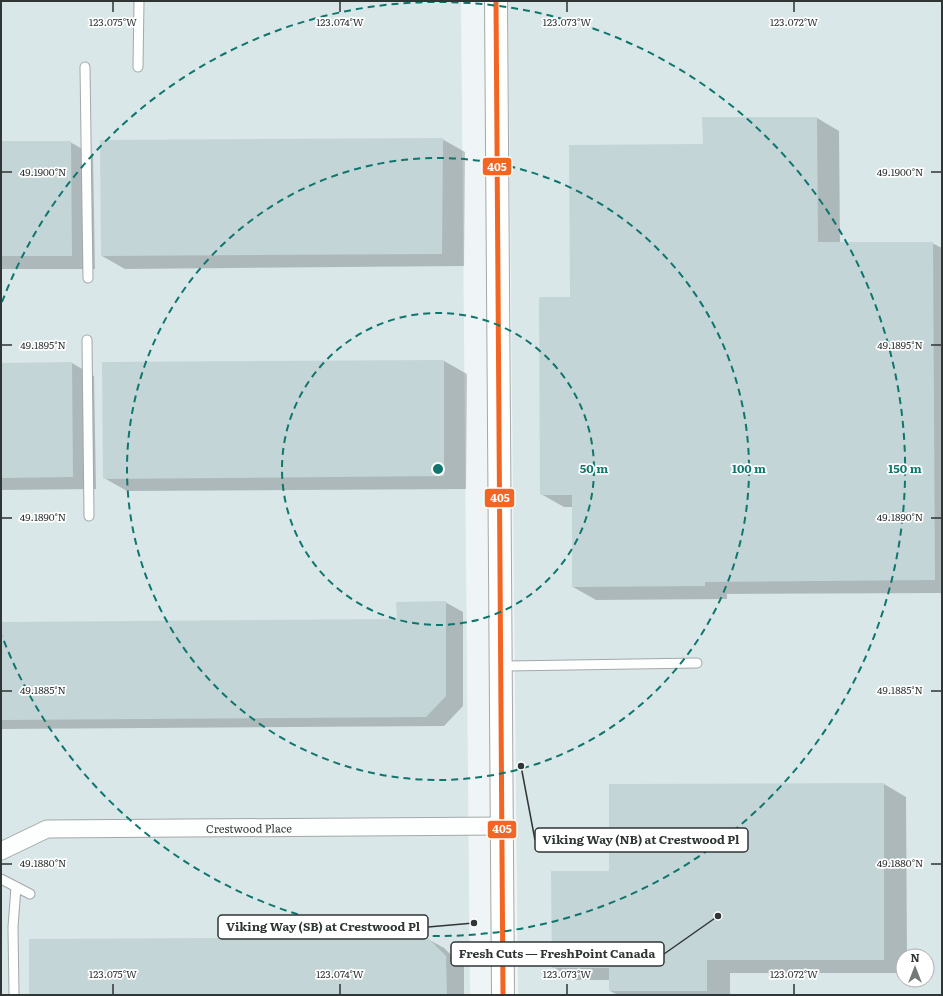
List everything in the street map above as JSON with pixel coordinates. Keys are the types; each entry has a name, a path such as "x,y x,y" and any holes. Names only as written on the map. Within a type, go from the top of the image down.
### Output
{"street":[{"path":"496,1 503,995"},
{"name":"Crestwood Place","path":"1,851 46,829 502,826"}],"lane":[{"path":"138,67 139,1"},
{"path":"85,67 88,278"},
{"path":"87,340 89,516"},
{"path":"501,666 697,663"},
{"path":"1,879 30,894"},
{"path":"14,995 13,927 16,887"}],"shaded area":[{"path":"1,1 461,1 470,995 1,995"},
{"path":"508,1 942,1 942,995 518,995"}],"building":[{"path":"702,117 817,117 818,242 933,242 935,580 705,582 705,586 572,587 572,495 540,495 539,297 570,297 569,145 703,144"},
{"path":"443,138 442,254 101,256 100,140"},
{"path":"1,141 71,141 72,256 1,256"},
{"path":"444,360 444,476 103,479 102,362"},
{"path":"72,362 73,477 1,478 1,363"},
{"path":"446,601 446,696 426,717 1,720 1,622 397,619 396,602"},
{"path":"884,783 884,960 707,960 707,991 609,991 609,968 552,968 551,871 609,871 609,784"},
{"path":"427,937 446,956 447,995 29,995 29,939"}],"transit line":[{"name":"405","path":"496,1 503,995"}],"place":[{"name":"Viking Way (NB) at Crestwood Pl","path":"521,766"},
{"name":"Fresh Cuts — FreshPoint Canada","path":"718,916"},
{"name":"Viking Way (SB) at Crestwood Pl","path":"474,923"}]}
